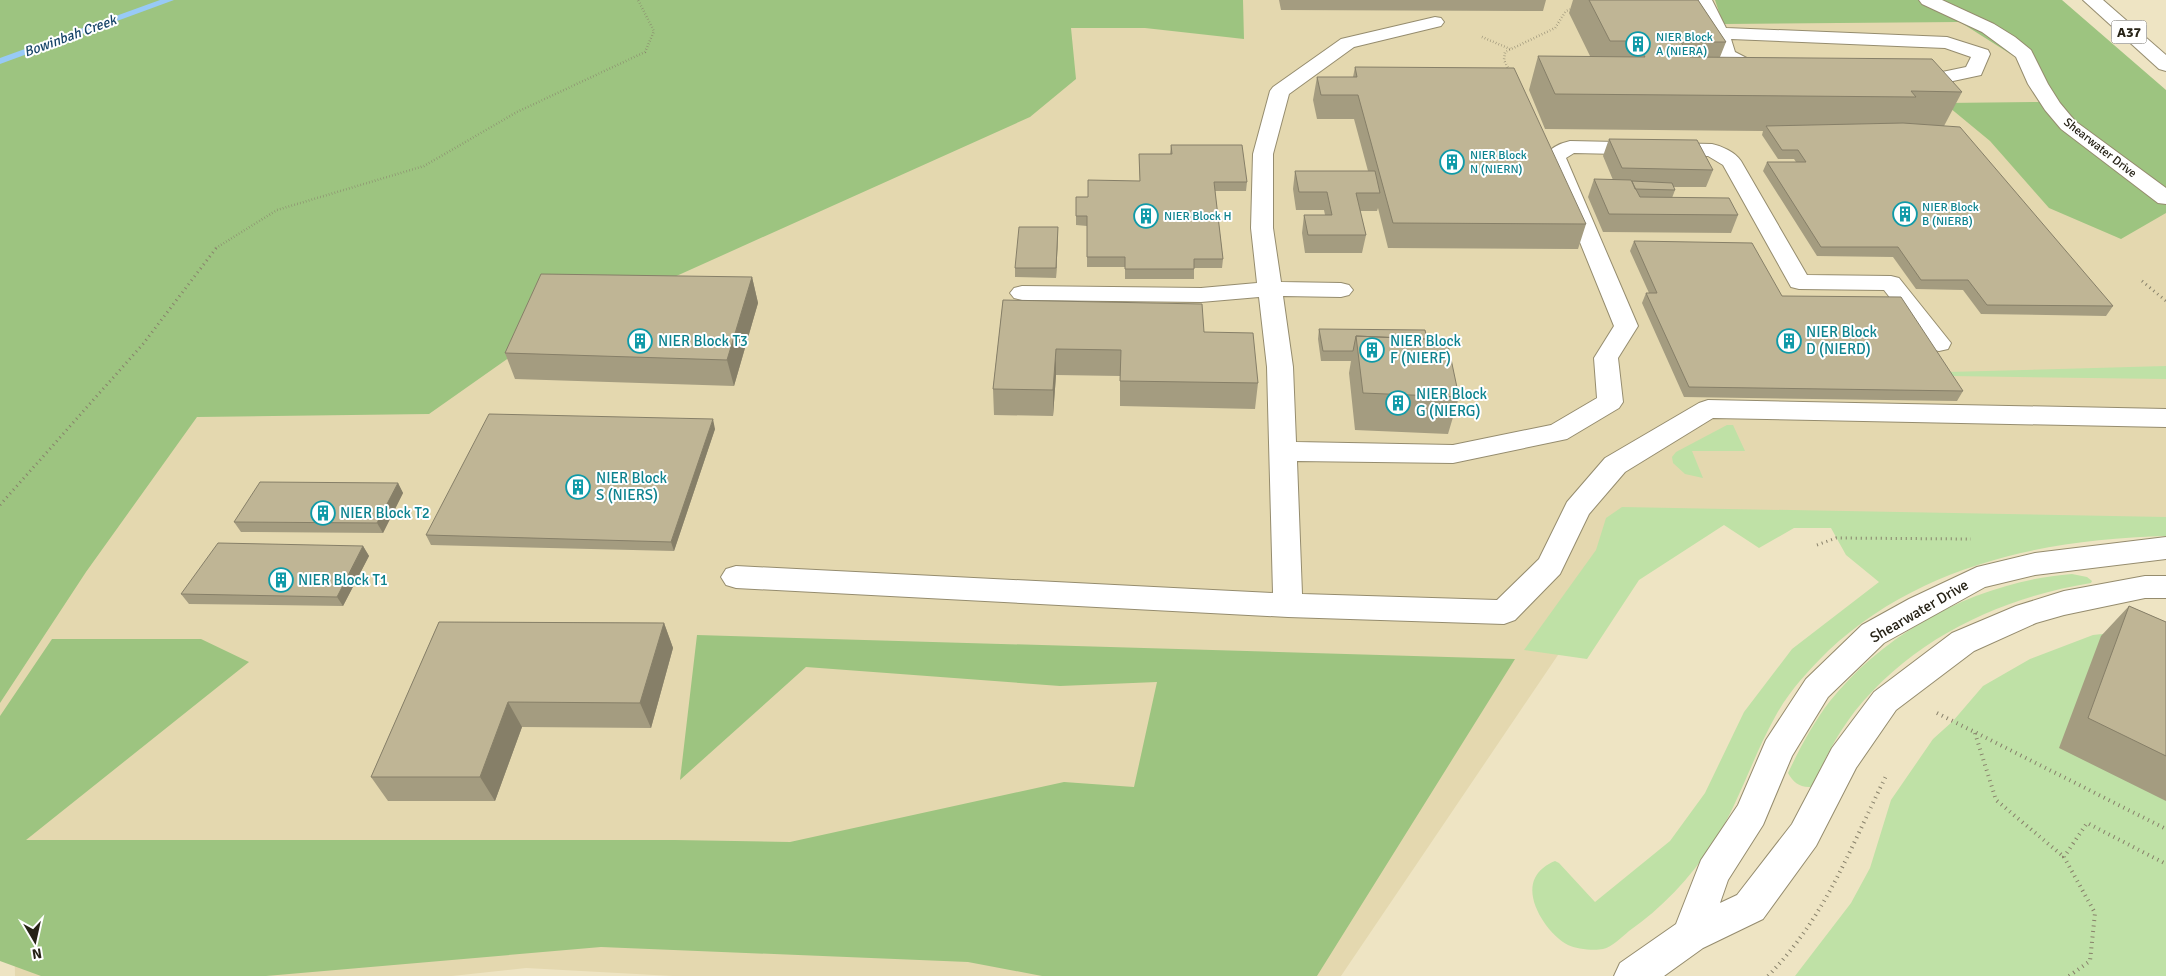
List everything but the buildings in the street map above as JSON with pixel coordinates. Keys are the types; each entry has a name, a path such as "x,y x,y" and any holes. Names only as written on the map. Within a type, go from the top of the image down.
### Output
{"main road":[{"path":"1703,0 1720,33 1727,55 1777,80"},
{"name":"Shearwater Drive","path":"1928,0 1988,28 2024,54 2038,84 2068,126 2166,198"},
{"name":"A37","path":"2092,0 2166,65"},
{"path":"1288,605 1280,367 1262,228 1263,154 1280,91 1348,43 1436,22"},
{"path":"1720,33 1947,42 1981,54 1974,71 1902,86 1892,86"},
{"path":"1282,451 1453,454 1558,433 1610,402 1606,358 1626,326 1555,156 1570,147 1712,150 1730,161 1799,282 1891,282 1939,343"},
{"path":"1022,293 1200,295 1270,289 1341,290"},
{"path":"736,577 1288,605 1504,612 1550,566 1577,509 1616,465 1708,409 2166,418"},
{"name":"Shearwater Drive","path":"1690,936 1713,872 1751,814 1778,750 1817,688 1873,634 1920,607 1978,578 2035,564 2166,548"},
{"path":"2114,553 2155,587"},
{"path":"1633,976 1690,936 1750,907 1804,835 1844,758 1885,701 1926,669 1963,642 2027,614 2107,592 2155,587"}],"path":[{"path":"0,505 142,344 219,245 277,210 424,166 517,112 645,52 654,32 638,0"},
{"path":"1510,72 1504,60 1506,52 1555,28 1566,11 1578,8"},
{"path":"1482,37 1510,50"},
{"path":"2142,281 2166,301"},
{"path":"1929,718 1941,706"},
{"path":"1935,712 2166,829"},
{"path":"1975,732 1996,800 2064,857 2095,913 2090,961 2070,976"},
{"path":"1768,976 1810,928 1846,864 1892,767"},
{"path":"2064,857 2087,823 2166,864"}],"shaded area":[{"path":"0,0 2036,0 2166,122 2166,536 2115,537 2048,546 1980,524 1689,518 1560,652 1341,976 673,976 526,968 452,976 15,976 13,871 0,871"}],"green space":[{"path":"0,0 1243,0 1244,39 1145,28 1071,28 1076,79 1030,117 534,340 429,414 197,417 86,572 0,703"},
{"path":"1715,0 2062,0 2166,90 2166,213 2121,239 2049,208 1990,141 1944,103 2041,102 2020,60 1960,22 1723,24"},
{"path":"2166,366 2166,379 1951,376 1948,372"},
{"path":"1727,425 1733,425 1745,451 1692,451 1703,478 1685,474 1673,463 1672,457 1676,452"},
{"path":"1622,507 2166,517 2166,536 2120,538 2075,543 2030,551 1986,562 1943,578 1902,597 1864,621 1828,651 1786,699 1767,733 1730,814 1712,845 1694,869 1664,903 1617,942 1603,949 1590,950 1568,945 1546,925 1540,916 1533,896 1532,887 1538,873 1552,862 1559,863 1595,902 1670,841 1705,793 1744,712 1792,649 1879,582 1846,555 1831,528 1794,528 1759,548 1724,525 1639,580 1587,659 1524,650 1596,550 1606,518"},
{"path":"2072,574 2087,577 2092,581 2091,583 2024,599 1992,611 1961,625 1932,642 1904,662 1878,685 1855,711 1836,740 1811,787 1800,785 1790,776 1788,773 1802,745 1830,701 1853,675 1879,652 1908,631 1938,613 1970,598 2038,579"},
{"path":"2166,627 2166,976 1795,976 1851,903 1870,868 1891,800 1933,739 1953,721 1983,686 2030,659 2093,635"},
{"path":"697,635 1515,659 1317,976 1042,976 968,962 601,947 266,976 41,976 0,961 0,716 52,639 201,639 249,662 26,840 675,840 790,842 1064,782 1134,787 1157,682 1060,686 806,667 680,780"}],"waterway":[{"name":"Bowinbah Creek","path":"0,61 169,0"}],"place":[{"name":"NIER Block A (NIERA)","path":"1638,44"},
{"name":"NIER Block N (NIERN)","path":"1452,162"},
{"name":"NIER Block B (NIERB)","path":"1905,214"},
{"name":"NIER Block H","path":"1146,216"},
{"name":"NIER Block T3","path":"640,341"},
{"name":"NIER Block D (NIERD)","path":"1789,341"},
{"name":"NIER Block F (NIERF)","path":"1372,350"},
{"name":"NIER Block G (NIERG)","path":"1398,403"},
{"name":"NIER Block S (NIERS)","path":"578,487"},
{"name":"NIER Block T2","path":"323,513"},
{"name":"NIER Block T1","path":"281,580"}]}
